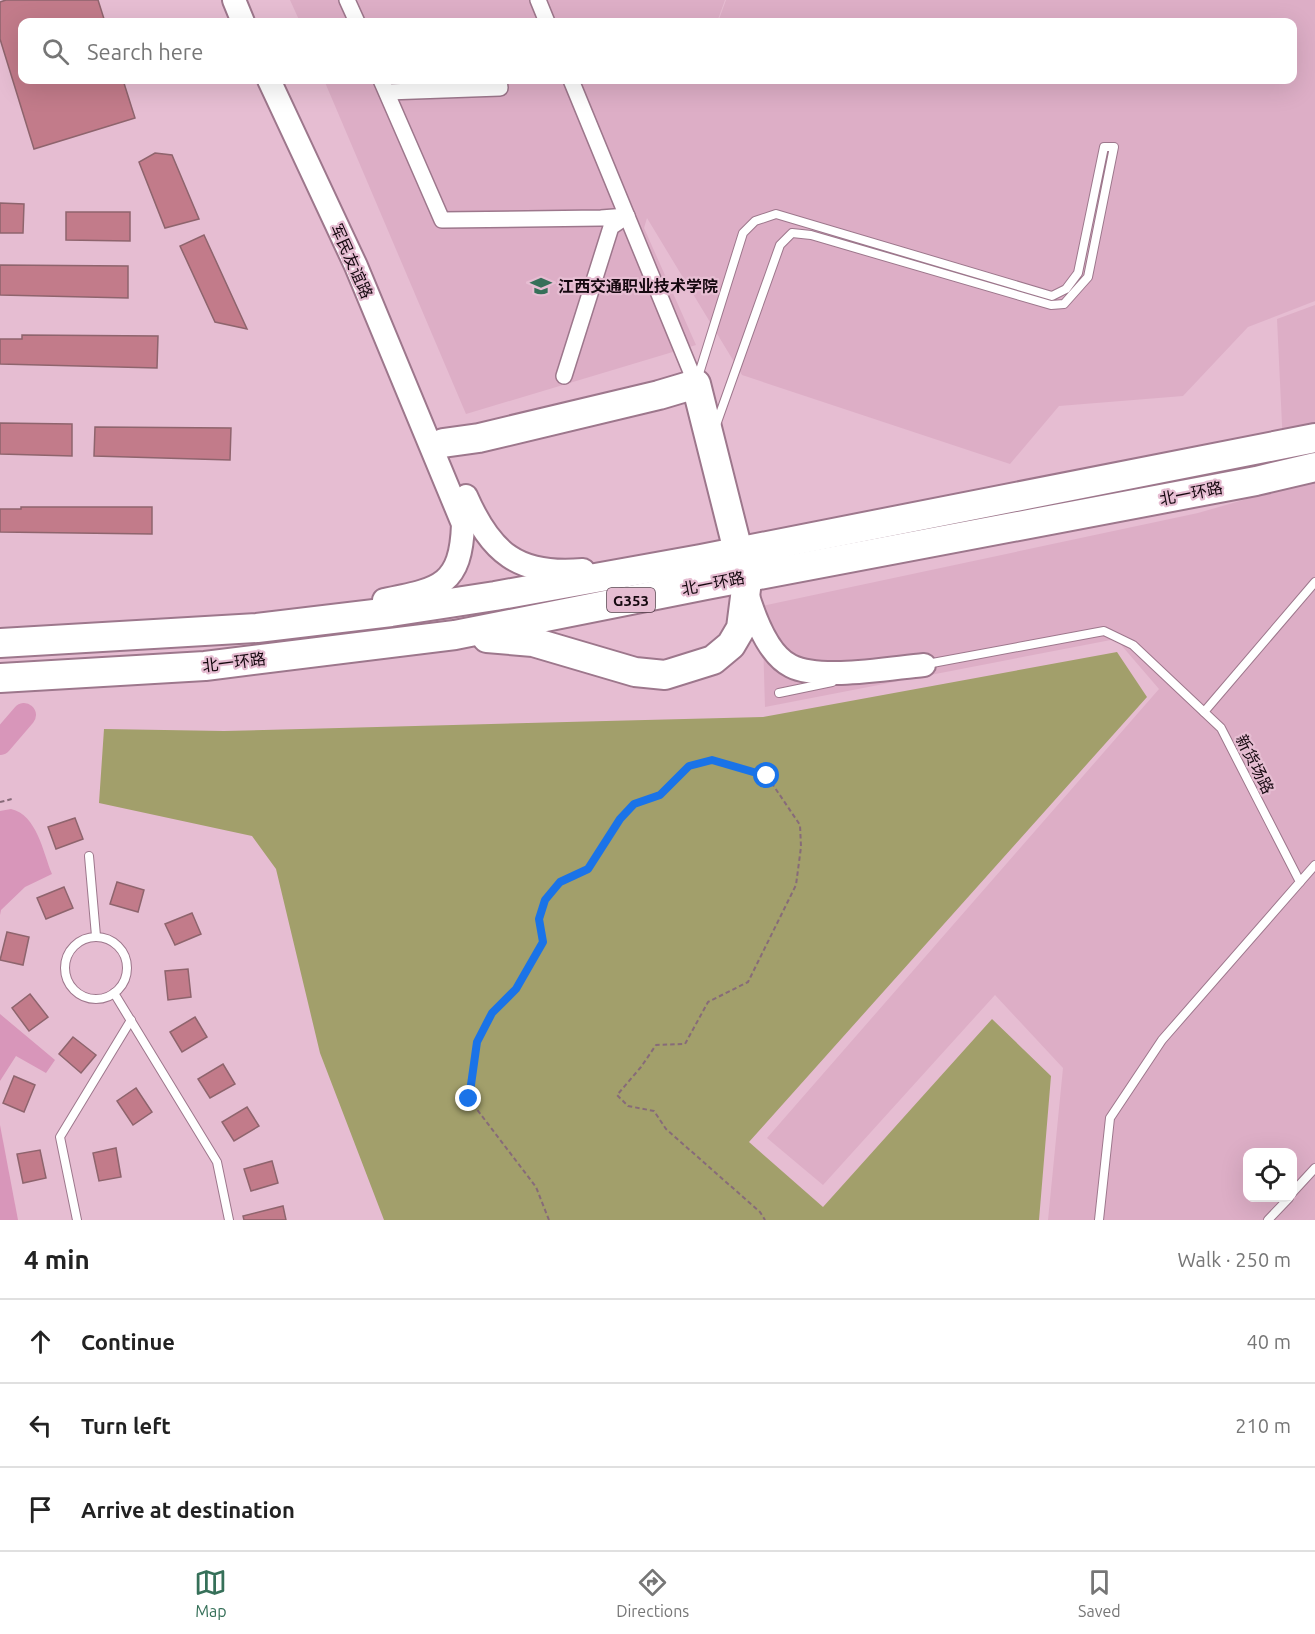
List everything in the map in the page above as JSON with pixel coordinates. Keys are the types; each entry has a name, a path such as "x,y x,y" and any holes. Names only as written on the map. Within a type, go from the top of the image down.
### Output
{"highway":[{"path":"436,444 490,435 696,384 735,539"},
{"name":"北一环路","path":"0,643 257,628 391,612 495,596 701,559 1315,438"},
{"name":"北一环路","path":"0,678 205,666 455,635 730,580 1256,481 1315,467"},
{"path":"455,635 533,642 635,672 665,675 713,660 731,645 741,628 746,589"}],"street":[{"path":"234,0 241,18"},
{"path":"249,0 256,18"},
{"path":"347,0 355,18"},
{"path":"538,0 545,18"},
{"name":"军民友谊路","path":"271,84 436,444"},
{"name":"军民友谊路","path":"286,84 366,260 436,444"},
{"path":"500,84 500,88 384,86 442,220 627,216"},
{"path":"573,84 696,384"},
{"path":"564,376 611,227 627,216"},
{"path":"436,444 478,522 495,546 512,560 561,572 701,559"},
{"path":"257,628 422,593 447,579 456,568 462,548 463,524 436,444"},
{"path":"746,589 755,620 781,659 790,666 822,673 924,665"}],"lane":[{"path":"696,384 743,233 755,221 776,214 1052,296 1066,289 1078,273 1104,147 1114,147 1088,277 1064,304 1051,305 811,235 792,232 780,244 710,441"},
{"path":"1204,712 1315,582"},
{"name":"新货场路","path":"778,693 1104,631 1133,645 1221,728 1300,882"},
{"path":"89,856 96,936"},
{"path":"1100,1220 1110,1118 1162,1040 1315,865"},
{"path":"96,936 114,943 125,957 126,975 122,985 114,993 103,998 92,999 82,996 72,988 66,979 64,963 68,952 75,944 85,938 96,936"},
{"path":"114,993 217,1162 229,1220"},
{"path":"77,1220 60,1137 131,1020"},
{"path":"1297,1188 1315,1168"},
{"path":"1269,1220 1285,1202"}],"path":[{"path":"549,1220 536,1187 469,1099 477,1042 492,1013 516,989 543,942 539,919 545,900 560,882 588,869 620,819 634,804 660,795 689,766 712,760 767,776 800,825 801,847 796,885 748,982 708,1002 685,1044 656,1045 617,1095 628,1106 654,1111 666,1129 760,1212 765,1220"},
{"path":"0,802 12,799"}],"shaded area":[{"path":"290,0 725,0 718,18 298,18"},
{"path":"726,0 1315,0 1315,301 1248,327 1183,396 1059,406 1010,464 742,375 647,218 644,228 696,345 466,414 326,84 1297,84 1297,18 719,18"},
{"path":"1315,305 1315,1220 1048,1220 1063,1068 995,995 823,1185 767,1138 1159,689 1116,639 765,707 762,606 1198,513 1285,488 1277,319"},
{"path":"1117,652 1147,697 749,1142 823,1207 992,1019 1051,1076 1039,1220 384,1220 320,1053 276,869 252,836 99,803 104,729 224,731 763,717"},
{"path":"11,809 20,813 33,826 52,874 25,887 1,910 0,915 0,811"},
{"path":"0,1014 55,1060 46,1073 16,1056 0,1081"},
{"path":"0,1125 18,1220 0,1220"}],"building":[{"path":"6,0 98,0 104,18 18,18 18,84 124,84 135,118 34,149 0,39 0,2"},
{"path":"155,153 172,155 199,219 165,228 139,162"},
{"path":"0,203 24,204 23,233 0,233"},
{"path":"66,212 130,212 130,241 66,240"},
{"path":"204,235 247,329 215,322 180,246"},
{"path":"0,265 128,266 128,298 0,295"},
{"path":"22,335 158,336 157,368 0,364 0,339 22,339"},
{"path":"0,423 72,424 72,456 0,454"},
{"path":"95,427 231,428 230,460 94,456"},
{"path":"21,507 152,507 152,534 0,532 0,509 21,509"},
{"path":"75,818 83,839 56,849 48,827"},
{"path":"117,882 144,890 138,912 110,904"},
{"path":"64,887 73,908 46,919 37,898"},
{"path":"192,913 201,934 175,945 165,924"},
{"path":"7,932 29,937 23,965 0,960"},
{"path":"188,969 191,997 168,1000 165,971"},
{"path":"30,994 48,1017 29,1031 12,1008"},
{"path":"195,1017 207,1037 182,1052 170,1032"},
{"path":"73,1037 96,1055 81,1073 59,1054"},
{"path":"223,1064 235,1084 210,1098 198,1079"},
{"path":"14,1076 35,1085 24,1112 3,1103"},
{"path":"136,1088 152,1112 133,1125 117,1101"},
{"path":"247,1107 259,1126 234,1141 222,1122"},
{"path":"116,1148 121,1177 99,1181 93,1153"},
{"path":"40,1150 46,1178 23,1183 17,1154"},
{"path":"272,1161 278,1183 251,1191 244,1169"},
{"path":"283,1206 286,1220 244,1220 243,1216"}],"waterway":[{"path":"0,743 24,715"}],"place":[{"name":"江西交通职业技术学院","path":"541,286"}],"route":[{"path":"469,1099 477,1042 492,1013 516,989 543,942 539,919 545,900 560,882 588,869 620,819 634,804 660,795 689,766 712,760 767,776"}]}
